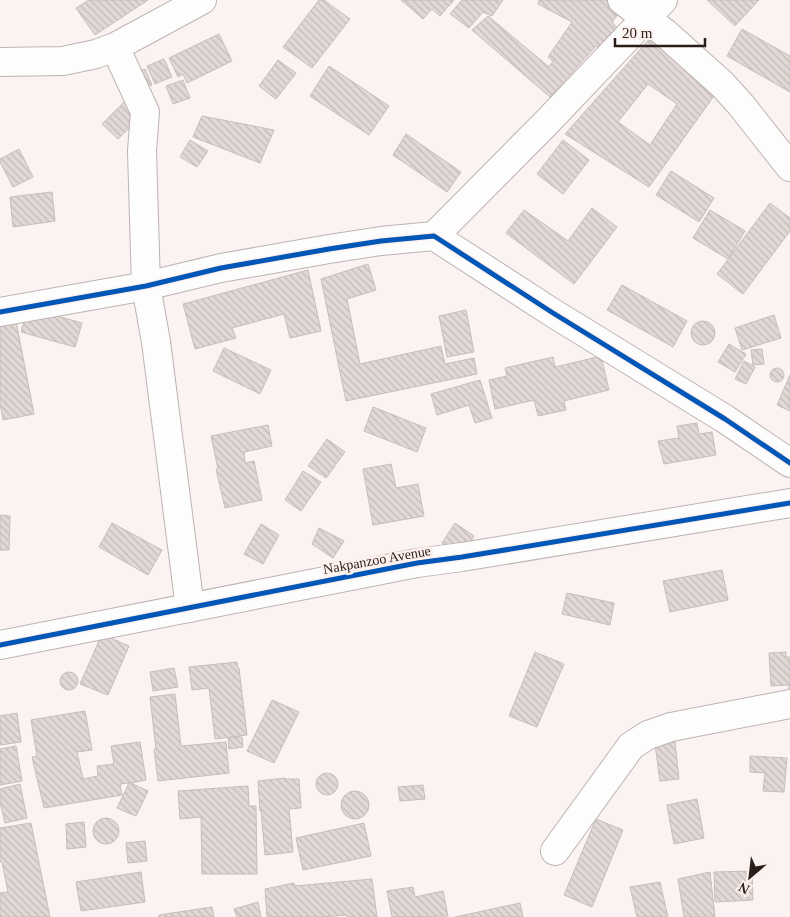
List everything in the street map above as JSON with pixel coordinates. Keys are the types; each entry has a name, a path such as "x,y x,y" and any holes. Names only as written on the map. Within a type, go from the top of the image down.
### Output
{"street":[{"path":"0,62 63,61 96,54 115,47 202,0"},
{"path":"622,0 654,9 695,59 741,104 790,167"},
{"path":"0,312 146,286 221,268 330,249 434,236 548,121 654,9"},
{"path":"115,47 145,112 142,151 146,286 157,352 190,608"},
{"path":"434,236 552,313 725,419 790,463"},
{"name":"Nakpanzoo Avenue","path":"0,645 417,563 472,556 790,503"},
{"path":"555,851 631,746 648,735 671,727 790,704"}],"building":[{"path":"89,0 148,0 95,35 76,8"},
{"path":"319,0 324,0 350,19 312,68 283,47"},
{"path":"401,0 454,0 440,16 432,9 423,19"},
{"path":"462,0 503,0 492,16 483,12 469,28 450,14"},
{"path":"539,0 614,0 623,8 612,22 621,32 606,51 596,46 550,97 472,30 488,16 549,67 553,61 548,57 572,22 538,4"},
{"path":"707,0 759,0 735,26"},
{"path":"742,29 790,56 790,92 727,56"},
{"path":"219,34 232,61 187,83 183,74 178,77 169,58"},
{"path":"653,35 721,86 649,187 565,134","holes":["648,84 677,104 650,145 618,122"]},
{"path":"164,59 172,77 155,84 147,66"},
{"path":"278,60 296,73 276,99 259,86"},
{"path":"329,66 389,106 369,135 310,96"},
{"path":"145,69 152,85 140,90 132,74"},
{"path":"183,80 190,98 173,104 166,86"},
{"path":"129,97 145,113 118,139 102,124"},
{"path":"202,116 274,130 260,163 193,137"},
{"path":"406,134 461,172 447,192 393,155"},
{"path":"190,140 208,151 197,167 180,157"},
{"path":"563,140 589,160 563,194 537,174"},
{"path":"19,149 33,177 13,187 0,159"},
{"path":"671,171 714,198 699,222 656,195"},
{"path":"52,192 55,221 13,227 10,197"},
{"path":"770,203 790,218 790,231 743,294 717,274"},
{"path":"592,208 617,227 574,284 506,233 524,210 568,241"},
{"path":"710,210 745,231 728,259 693,238"},
{"path":"368,264 376,290 347,299 360,364 441,346 445,364 474,358 477,374 346,401 321,279"},
{"path":"308,270 321,331 290,338 284,314 232,328 236,338 195,349 183,304"},
{"path":"622,285 687,321 673,347 607,310"},
{"path":"28,308 82,323 75,347 21,332"},
{"path":"466,310 474,352 447,357 439,316"},
{"path":"774,315 781,338 742,350 735,328"},
{"path":"15,316 34,414 3,420 0,403 0,318"},
{"path":"703,321 711,325 715,333 711,341 703,345 695,341 691,333 695,325"},
{"path":"729,344 746,354 735,372 718,362"},
{"path":"224,348 271,370 260,394 213,371"},
{"path":"762,349 764,364 753,365 751,350"},
{"path":"601,356 609,390 564,401 566,410 538,416 534,400 495,409 489,380 507,376 505,368 553,357 555,367"},
{"path":"744,361 755,367 746,384 735,379"},
{"path":"774,368 780,368 784,375 780,382 774,382 770,378 770,372"},
{"path":"790,375 790,411 777,405"},
{"path":"480,380 492,418 475,423 469,405 437,415 431,394"},
{"path":"373,407 426,428 417,452 364,431"},
{"path":"697,423 699,434 712,432 716,455 664,464 658,441 679,438 677,426"},
{"path":"268,425 272,446 244,452 245,463 254,461 262,500 225,508 211,436"},
{"path":"327,439 345,452 326,478 308,466"},
{"path":"391,464 396,488 418,484 424,516 373,525 363,469"},
{"path":"303,471 321,482 301,511 285,500"},
{"path":"0,515 10,516 9,550 0,550"},
{"path":"112,523 162,550 148,575 99,547"},
{"path":"455,523 474,536 462,556 442,543"},
{"path":"261,524 279,535 263,564 244,554"},
{"path":"319,528 344,541 333,558 312,544"},
{"path":"722,570 728,600 670,612 663,581"},
{"path":"567,593 614,603 610,625 562,614"},
{"path":"102,634 129,646 108,695 80,684"},
{"path":"535,652 564,664 537,727 509,716"},
{"path":"786,652 786,657 790,657 790,691 789,685 771,686 769,653"},
{"path":"237,662 247,735 215,739 209,688 192,690 189,667"},
{"path":"174,668 178,687 153,691 150,672"},
{"path":"65,672 73,672 78,677 76,688 65,690 60,685 60,677"},
{"path":"175,694 181,746 226,742 229,773 158,781 150,697"},
{"path":"272,700 299,712 274,763 247,751"},
{"path":"85,711 92,750 77,752 83,779 98,776 97,766 114,764 111,746 140,742 146,780 131,783 148,791 136,816 117,808 129,783 120,784 122,795 44,808 32,757 37,756 31,720"},
{"path":"17,713 21,742 0,745 0,716"},
{"path":"242,737 243,747 229,749 228,738"},
{"path":"675,742 679,779 660,781 655,744"},
{"path":"16,746 22,781 0,785 0,749"},
{"path":"750,756 787,758 784,792 763,791 765,773 750,772"},
{"path":"323,773 331,773 338,780 338,788 331,795 323,795 316,788 316,780"},
{"path":"285,778 299,779 301,808 289,809 293,852 265,855 258,781"},
{"path":"20,784 27,818 5,823 0,802 0,789"},
{"path":"423,785 425,799 400,801 398,787"},
{"path":"248,786 249,806 256,806 257,874 202,874 201,817 180,819 178,791"},
{"path":"355,791 365,795 369,805 365,815 355,819 345,815 341,805 345,795"},
{"path":"697,799 704,838 674,844 667,805"},
{"path":"106,818 115,822 119,831 115,840 106,844 97,840 93,831 97,822"},
{"path":"596,819 623,830 592,907 564,895"},
{"path":"84,822 86,847 67,849 66,824"},
{"path":"31,823 50,917 0,917 0,893 8,892 2,862 0,862 0,828"},
{"path":"364,823 371,856 303,870 296,838"},
{"path":"145,841 147,861 128,863 126,843"},
{"path":"752,871 753,900 715,902 714,872"},
{"path":"141,872 145,902 81,911 76,882"},
{"path":"710,872 715,917 684,917 678,879"},
{"path":"372,879 377,917 347,917 347,915 267,917 265,889 294,883 295,886"},
{"path":"660,882 668,917 637,917 630,887"},
{"path":"413,887 415,897 443,891 448,916 392,917 387,891"},
{"path":"258,902 261,917 237,917 234,909"},
{"path":"520,903 523,917 455,917"},
{"path":"212,907 214,917 159,917 159,915"}],"cycle path":[{"path":"0,312 146,286 221,268 329,249 381,241 434,236 553,313 725,419 790,463"},
{"path":"0,645 417,563 790,503"}]}
